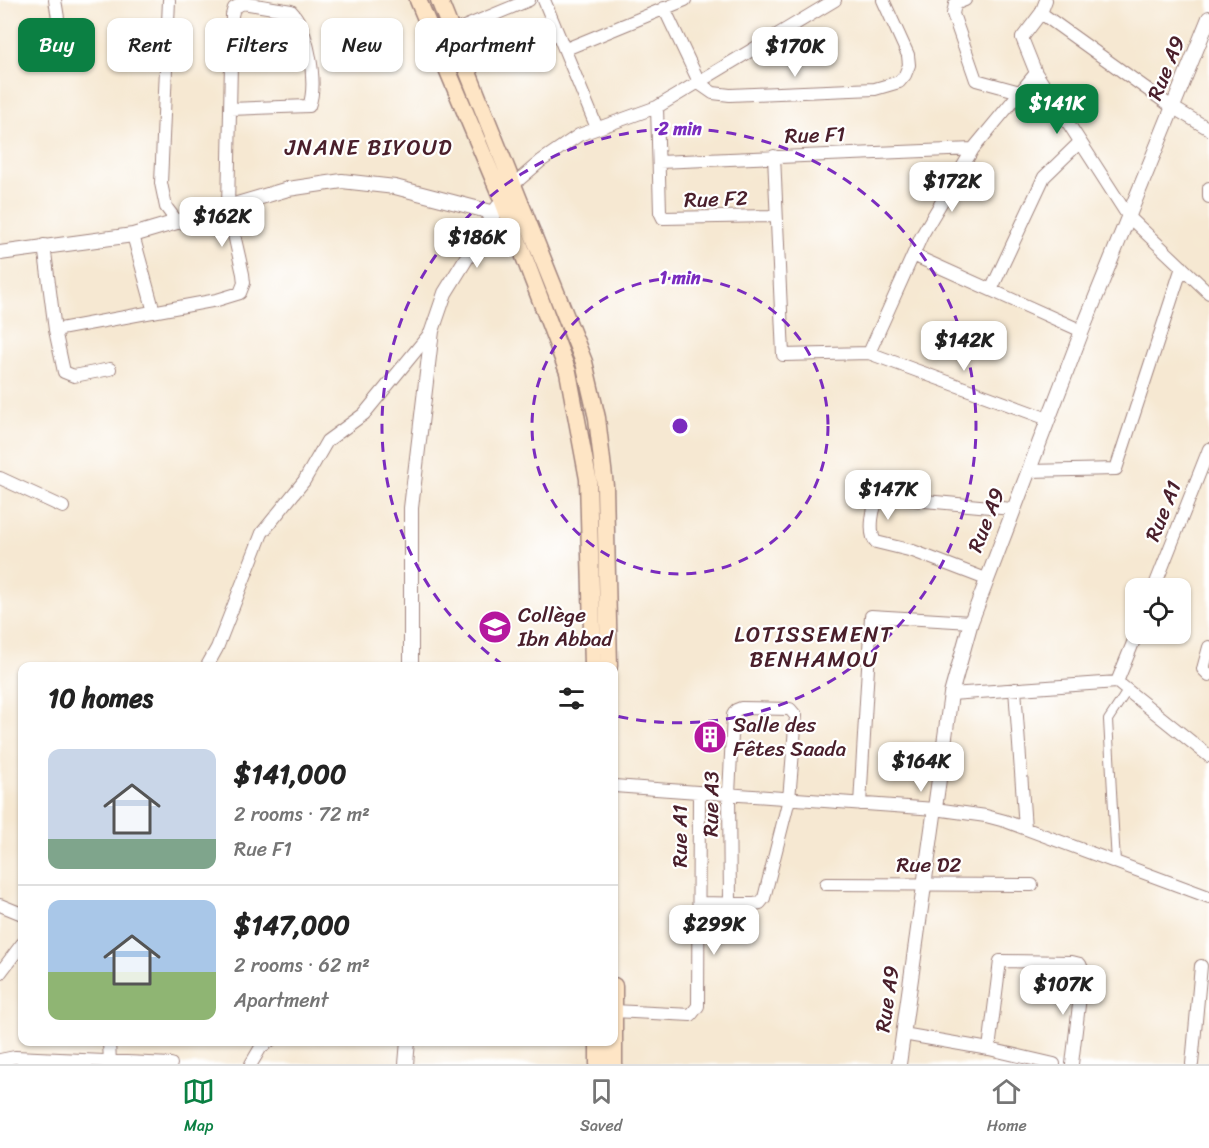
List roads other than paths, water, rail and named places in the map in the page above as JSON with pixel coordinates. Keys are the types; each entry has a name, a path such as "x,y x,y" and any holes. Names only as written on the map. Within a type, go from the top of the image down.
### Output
{"main road":[{"path":"418,0 498,206 560,347 576,404 588,479 593,662"},
{"path":"439,0 446,18"},
{"path":"468,72 584,362 597,418 605,486 609,662"},
{"path":"598,1046 598,1064"},
{"path":"614,1046 614,1064"}],"street":[{"path":"55,0 58,18"},
{"path":"169,0 162,183 166,207 178,223"},
{"path":"486,18 529,0"},
{"path":"544,0 597,128"},
{"path":"566,49 685,0"},
{"path":"411,662 411,508 432,331 445,293 498,206 514,184 558,148 597,128 657,107 700,84 835,0"},
{"path":"664,8 700,84 713,93 730,96 888,87 905,75 909,65 908,55 883,0"},
{"path":"965,0 955,4 953,14 976,80 1020,92"},
{"path":"1046,0 1041,13 1022,38 1036,73 1128,216 1209,293"},
{"path":"55,330 154,312 240,292 244,282 243,274 228,208 230,109 234,8 248,4 291,11 301,29 310,58 309,106 230,109"},
{"path":"1041,13 1172,107 1209,129"},
{"name":"Rue A9","path":"899,1064 951,694 970,622 1082,331 1209,18"},
{"path":"868,353 913,255 973,149 1036,73"},
{"name":"Rue F2","path":"657,107 660,212 663,218 775,216"},
{"path":"992,288 1044,177 1080,142"},
{"name":"Rue F1","path":"659,162 973,149"},
{"path":"774,156 783,355 868,353 1048,419"},
{"path":"0,253 44,245 132,235 288,189 352,181 498,206"},
{"path":"1209,188 1209,196"},
{"path":"132,235 154,312"},
{"path":"44,245 61,364 68,375 74,376 110,369"},
{"path":"913,255 992,288 1082,331"},
{"path":"1029,471 1116,469 1182,267"},
{"path":"209,662 217,648 262,532 304,481 327,441 364,414 432,331"},
{"name":"Rue A1","path":"1158,578 1209,449"},
{"path":"0,478 63,507"},
{"path":"986,579 913,551 876,542 871,535 876,501 881,496 1012,509"},
{"path":"860,804 871,616 970,622"},
{"path":"1117,682 1133,644"},
{"path":"1209,647 1203,662 1203,669 1209,675"},
{"path":"951,694 1117,682 1209,756"},
{"path":"1015,689 1025,828"},
{"path":"1116,863 1108,720 1127,691"},
{"name":"Rue A3","path":"790,709 796,716 789,799 764,898 760,903 730,903 729,794 733,715 736,710 790,709"},
{"path":"618,786 935,809 986,816 1025,828 1209,897"},
{"name":"Rue A1","path":"618,1011 684,1015 696,1011 698,1006 699,793"},
{"name":"Rue D2","path":"826,884 1032,885"},
{"path":"699,903 730,903"},
{"path":"0,905 18,912"},
{"path":"0,973 18,952"},
{"path":"989,1048 1000,961 1072,962 1080,964 1083,971 1072,1064"},
{"path":"1192,1064 1201,966"},
{"path":"903,1034 989,1048 1054,1064"},
{"path":"109,1046 110,1062"},
{"path":"251,1064 262,1046"},
{"path":"406,1064 408,1046"},
{"path":"0,1060 15,1057 171,1064"}],"place":[{"name":"Collège Ibn Abbad","path":"495,627"},
{"name":"Salle des Fêtes Saada","path":"710,737"}],"district":[{"name":"JNANE BIYOUD","path":"369,147"},
{"name":"LOTISSEMENT BENHAMOU","path":"814,646"}]}
